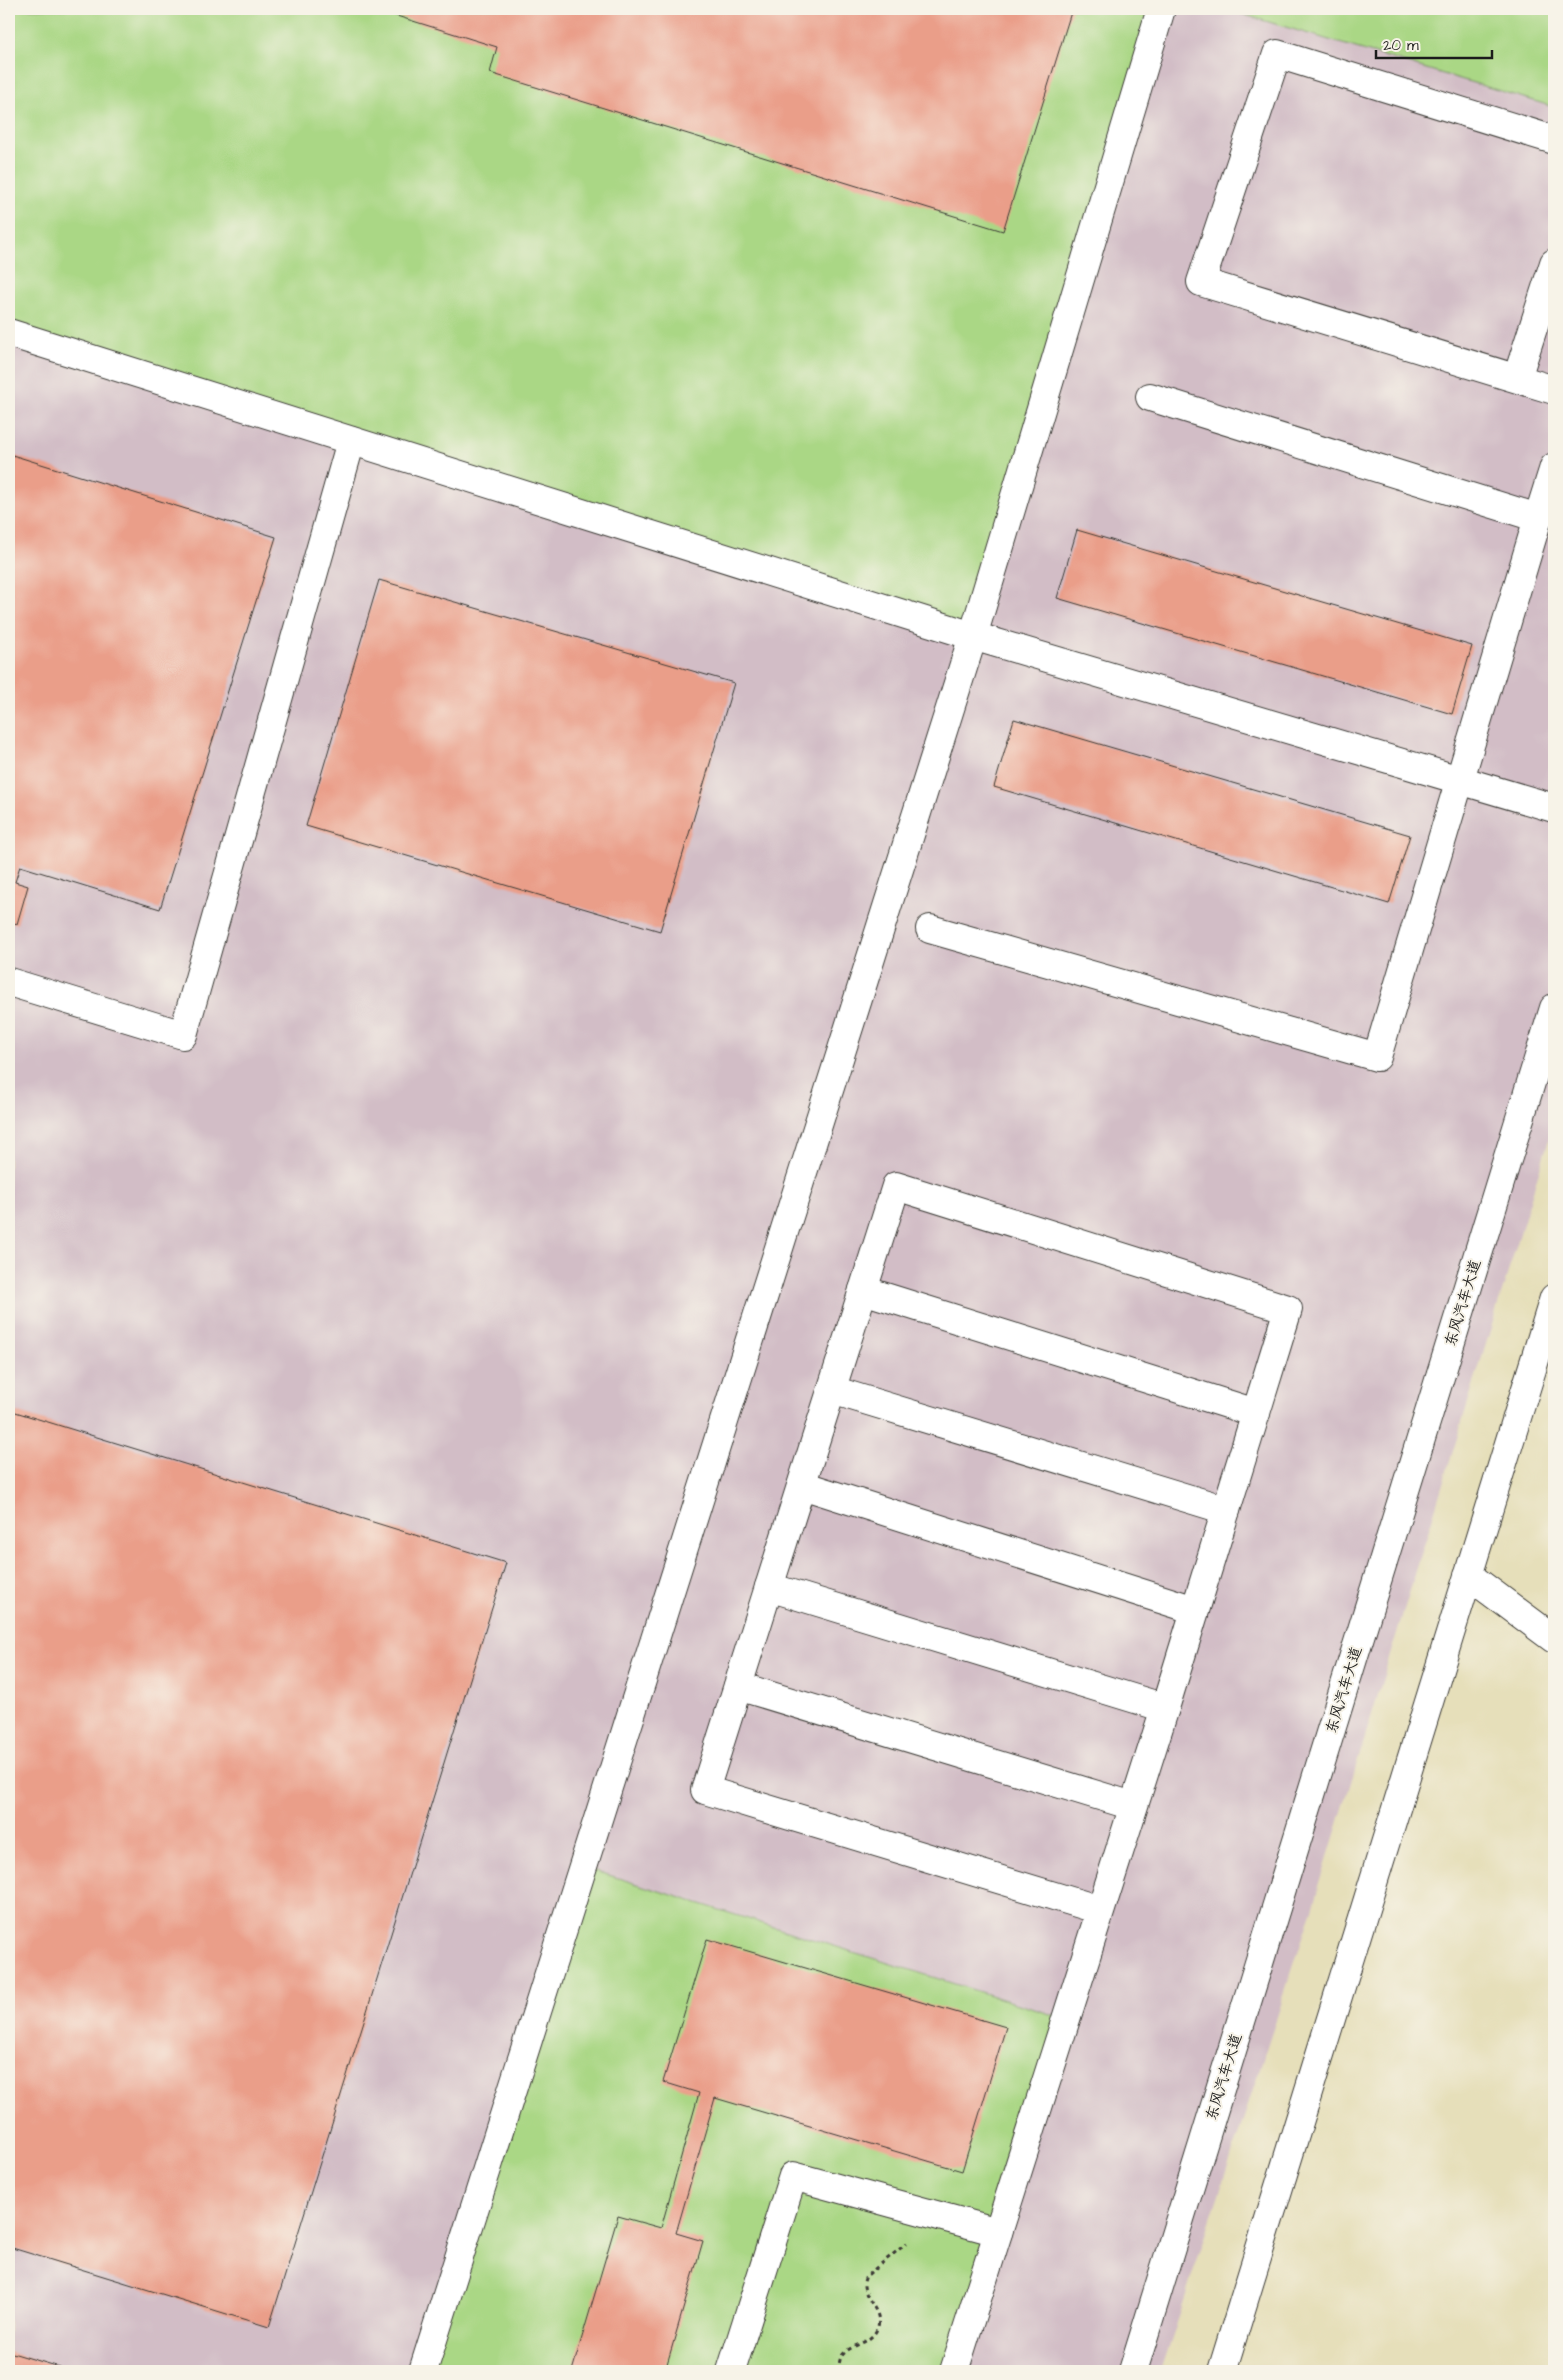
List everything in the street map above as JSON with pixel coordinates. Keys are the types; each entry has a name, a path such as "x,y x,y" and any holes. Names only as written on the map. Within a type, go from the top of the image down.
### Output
{"main road":[{"path":"423,2371 973,636 1162,9"},
{"path":"1554,140 1277,54 1201,282 1554,390"},
{"path":"1517,378 1554,263"},
{"path":"9,334 973,636 1554,808"},
{"path":"1150,396 1538,518"},
{"path":"9,982 183,1035 351,441"},
{"path":"930,929 1377,1057 1554,467"},
{"name":"东风汽车大道","path":"1133,2371 1554,1008"},
{"path":"954,2371 1133,1806 1195,1610 1288,1309 896,1186 705,1790 1100,1910"},
{"path":"863,1290 1256,1413"},
{"path":"1222,2371 1554,1298"},
{"path":"832,1390 1226,1510"},
{"path":"802,1485 1195,1610"},
{"path":"1468,1575 1554,1639"},
{"path":"769,1587 1164,1708"},
{"path":"738,1686 1133,1806"},
{"path":"731,2371 793,2176 998,2232"}],"path":[{"path":"840,2371 838,2363 842,2354 874,2336 879,2326 878,2316 864,2291 862,2283 866,2276 904,2246 914,2235 922,2211"}],"shaded area":[{"path":"9,9 1554,9 1554,1123 1307,1925 1161,2371 9,2371"}],"green space":[{"path":"9,9 1162,9 973,636 9,333"},
{"path":"1225,9 1554,9 1554,107"},
{"path":"583,1867 1066,2019 954,2371 423,2371"}],"building":[{"path":"374,9 1072,9 1003,231 490,73 497,47"},
{"path":"9,454 276,537 160,909 20,866 15,882 28,886 17,924 9,921"},
{"path":"1077,530 1472,646 1452,714 1057,598"},
{"path":"379,580 734,683 660,931 306,826"},
{"path":"1014,719 1410,835 1389,904 994,787"},
{"path":"9,1410 506,1563 269,2327 9,2247"},
{"path":"707,1939 1006,2027 962,2171 715,2098 676,2233 703,2241 665,2371 572,2371 618,2216 661,2228 699,2093 663,2082"},
{"path":"9,2352 73,2371 9,2371"}]}
